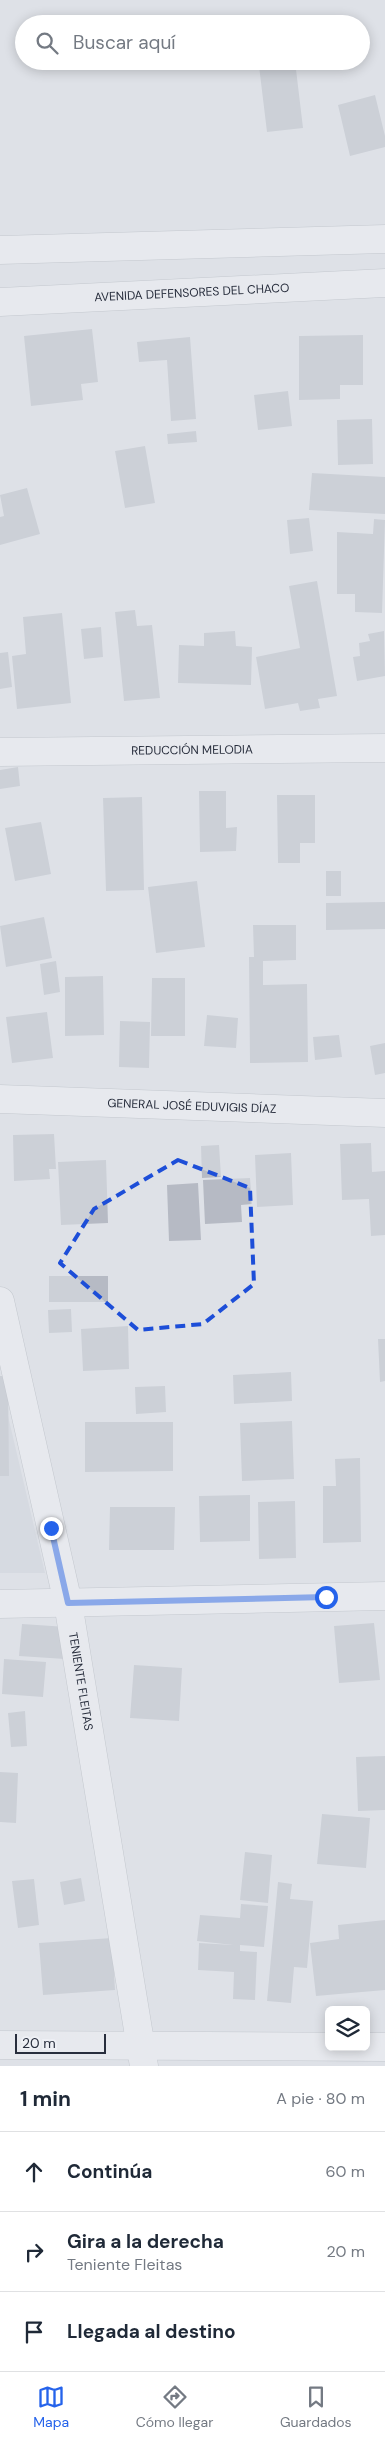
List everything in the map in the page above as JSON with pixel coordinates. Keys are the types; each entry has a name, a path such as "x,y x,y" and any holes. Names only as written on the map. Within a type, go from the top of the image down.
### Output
{"street":[{"path":"0,250 385,239"},
{"name":"AVENIDA DEFENSORES DEL CHACO","path":"0,302 385,283"},
{"name":"REDUCCIÓN MELODIA","path":"0,752 385,748"},
{"name":"GENERAL JOSÉ EDUVIGIS DÍAZ","path":"0,1099 385,1113"},
{"name":"TENIENTE FLEITAS","path":"0,1301 68,1603 143,2057"},
{"path":"0,1604 385,1596"},
{"path":"0,2045 143,2057 385,2047"}],"highlighted area":[{"path":"178,1160 250,1188 254,1284 203,1324 138,1330 60,1263 94,1209"}],"shaded area":[{"path":"0,1382 45,1573 0,1573"}],"building":[{"path":"259,70 296,70 303,128 267,132"},
{"path":"375,95 385,136 385,147 350,156 338,105"},
{"path":"92,329 98,382 81,384 83,400 31,406 24,336"},
{"path":"363,335 363,385 340,385 340,399 299,400 299,336"},
{"path":"190,337 196,419 171,421 167,360 139,362 137,342"},
{"path":"288,391 292,426 258,430 254,395"},
{"path":"372,419 373,464 338,465 337,420"},
{"path":"196,431 197,442 168,444 167,434"},
{"path":"145,446 155,503 125,508 115,451"},
{"path":"312,473 385,477 385,514 309,510"},
{"path":"27,488 40,534 0,545 0,517 4,516 0,495"},
{"path":"309,518 313,551 290,554 287,520"},
{"path":"374,519 385,520 382,613 355,612 355,594 337,594 337,532 373,534"},
{"path":"317,581 337,696 318,699 320,708 300,711 298,703 265,709 256,657 300,648 289,586"},
{"path":"135,610 137,626 152,625 160,698 124,701 115,612"},
{"path":"62,613 71,703 17,709 12,656 26,654 23,617"},
{"path":"101,627 103,657 84,659 81,629"},
{"path":"235,631 236,646 252,647 251,685 178,683 179,645 204,646 204,633"},
{"path":"384,631 385,676 357,681 353,657 360,656 359,643 370,641 368,634"},
{"path":"8,652 12,687 0,689 0,653"},
{"path":"18,767 20,786 0,789 0,770"},
{"path":"199,791 226,791 226,828 237,827 236,851 200,852"},
{"path":"277,795 315,795 315,843 300,843 300,863 278,863"},
{"path":"142,797 144,890 106,891 103,798"},
{"path":"41,822 51,874 15,881 5,828"},
{"path":"326,871 341,871 341,896 326,896"},
{"path":"197,881 205,947 156,953 148,887"},
{"path":"385,902 385,929 326,930 326,903"},
{"path":"44,917 52,958 6,967 0,926"},
{"path":"253,925 296,925 296,960 263,961 263,985 307,984 308,1062 250,1063 249,957 254,957"},
{"path":"56,961 60,992 44,995 40,964"},
{"path":"103,976 104,1035 65,1036 65,977"},
{"path":"152,978 185,978 185,1036 151,1036"},
{"path":"47,1012 53,1058 12,1063 6,1017"},
{"path":"207,1015 238,1018 236,1048 204,1046"},
{"path":"120,1021 150,1022 149,1068 119,1067"},
{"path":"339,1035 342,1057 315,1060 313,1037"},
{"path":"385,1043 385,1073 375,1075 370,1046"},
{"path":"54,1134 56,1169 49,1169 50,1179 14,1181 13,1135"},
{"path":"371,1143 372,1172 385,1171 385,1235 371,1236 369,1199 342,1200 340,1144"},
{"path":"219,1145 221,1177 202,1178 201,1146"},
{"path":"291,1153 293,1205 257,1207 255,1155"},
{"path":"106,1160 108,1223 61,1225 58,1162"},
{"path":"250,1178 252,1204 241,1205 242,1222 205,1224 203,1180"},
{"path":"198,1183 201,1240 169,1241 167,1185"},
{"path":"49,1276 108,1276 108,1302 49,1302"},
{"path":"71,1309 72,1332 49,1333 48,1310"},
{"path":"128,1326 129,1369 83,1371 81,1329"},
{"path":"378,1339 385,1339 385,1381 380,1382"},
{"path":"291,1372 292,1401 234,1404 233,1375"},
{"path":"0,1376 8,1376 9,1476 0,1476"},
{"path":"165,1386 166,1412 136,1414 135,1387"},
{"path":"292,1421 294,1479 242,1481 240,1423"},
{"path":"85,1422 173,1422 173,1471 85,1472"},
{"path":"360,1458 361,1542 323,1543 323,1486 336,1486 335,1459"},
{"path":"250,1495 250,1541 200,1542 199,1496"},
{"path":"295,1501 296,1558 259,1559 258,1502"},
{"path":"110,1507 175,1507 174,1550 109,1550"},
{"path":"374,1623 380,1680 339,1683 334,1626"},
{"path":"22,1624 67,1627 65,1659 19,1656"},
{"path":"4,1659 46,1662 43,1697 2,1694"},
{"path":"134,1665 182,1668 179,1721 130,1718"},
{"path":"25,1711 27,1746 11,1747 8,1713"},
{"path":"385,1756 385,1810 358,1811 356,1757"},
{"path":"0,1772 18,1773 16,1823 0,1822"},
{"path":"322,1814 370,1818 366,1868 317,1864"},
{"path":"245,1852 272,1855 268,1903 240,1900"},
{"path":"81,1878 85,1901 64,1905 60,1882"},
{"path":"34,1879 39,1925 18,1928 12,1881"},
{"path":"278,1882 292,1884 290,1899 313,1901 307,1968 294,1967 291,2003 267,2001"},
{"path":"241,1904 268,1906 264,1947 240,1945 240,1951 257,1952 255,2000 233,1999 234,1972 198,1970 199,1943 233,1945 197,1941 200,1915 240,1918"},
{"path":"385,1920 385,1990 316,1996 310,1943 339,1939 338,1925"},
{"path":"112,1938 115,1990 43,1995 39,1943"}],"route":[{"path":"51,1528 68,1603 326,1597"}]}
